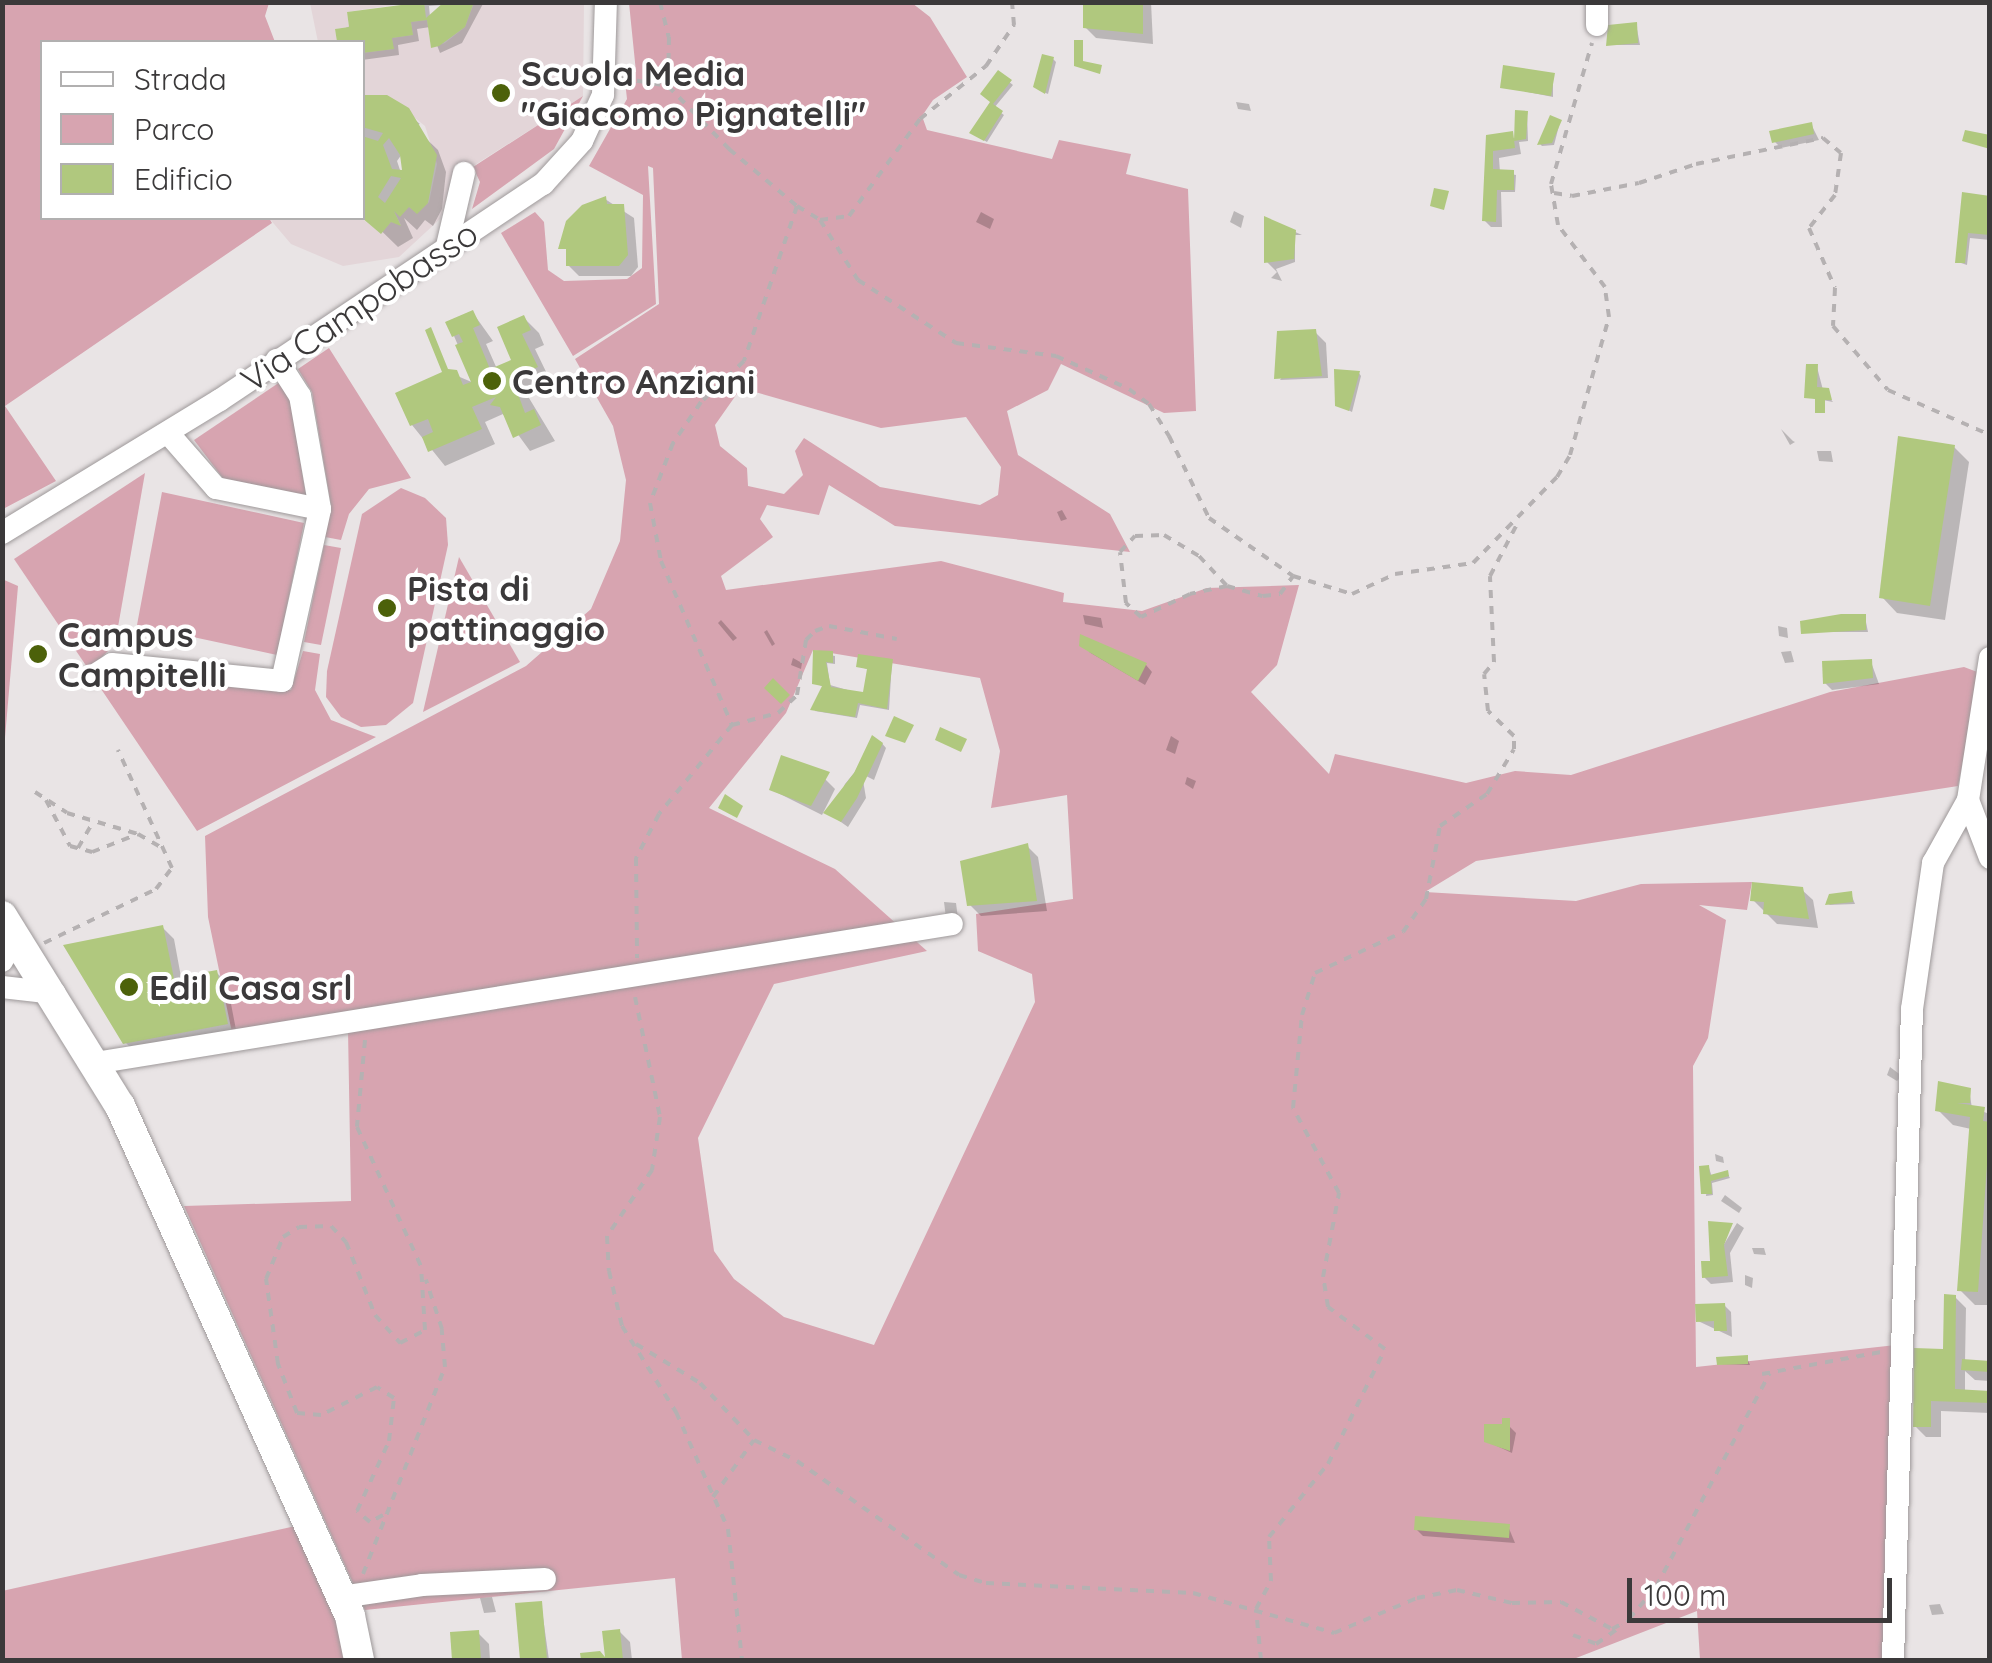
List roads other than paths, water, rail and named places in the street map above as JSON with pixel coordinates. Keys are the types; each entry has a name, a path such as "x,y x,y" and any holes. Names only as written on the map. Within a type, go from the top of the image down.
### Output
{"main road":[{"path":"12,941 54,993 95,1063 350,1596 359,1660"}],"street":[{"name":"Via Campobasso","path":"2,533 152,456 283,368 447,246 543,184 569,156 603,95 606,2"},
{"path":"447,246 464,172"},
{"path":"92,676 112,664 282,681 320,509 300,396 283,368"},
{"path":"174,441 216,488 320,509"},
{"path":"1893,1660 1920,934 1933,864 1971,810 1990,658"},
{"path":"1971,810 1990,858"},
{"path":"95,1063 952,924"},
{"path":"2,988 54,993"},
{"path":"350,1596 545,1579"}],"place":[{"name":"Scuola Media \"Giacomo Pignatelli\"","path":"501,93"},
{"name":"Centro Anziani","path":"492,381"},
{"name":"Pista di pattinaggio","path":"387,608"},
{"name":"Campus Campitelli","path":"38,654"},
{"name":"Edil Casa srl","path":"129,987"}]}
